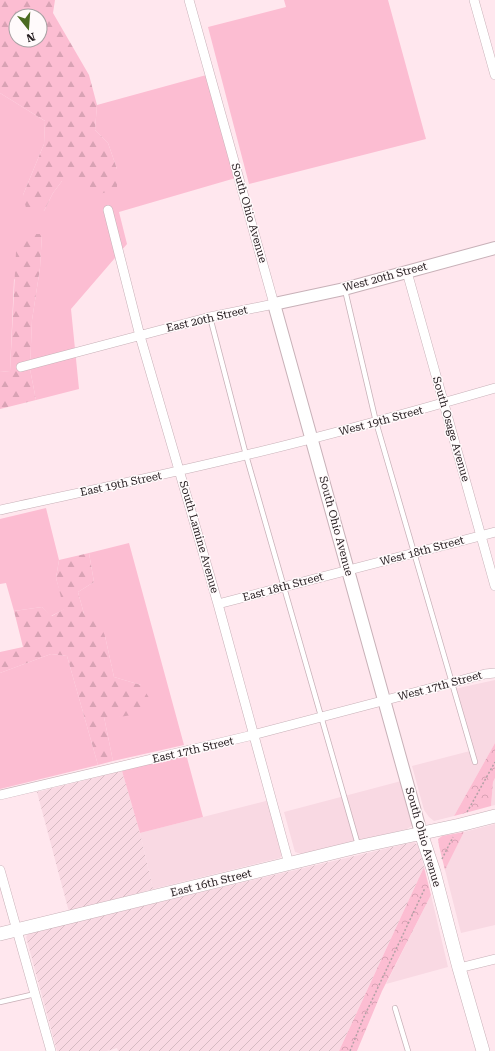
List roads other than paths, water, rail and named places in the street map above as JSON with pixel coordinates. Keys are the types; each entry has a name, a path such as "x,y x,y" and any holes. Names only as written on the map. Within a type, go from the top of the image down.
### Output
{"main road":[{"name":"East 16th Street","path":"0,934 358,847 495,816"},
{"name":"South Ohio Avenue","path":"421,833 436,878 459,968 483,1051"}],"street":[{"name":"South Ohio Avenue","path":"189,0 421,833"},
{"path":"474,0 495,75"},
{"name":"South Lamine Avenue","path":"108,210 140,336 218,604 289,864"},
{"name":"West 20th Street","path":"274,304 344,289 495,248"},
{"name":"South Osage Avenue","path":"407,272 495,586"},
{"name":"East 20th Street","path":"21,367 210,317 274,304"},
{"name":"West 19th Street","path":"312,439 495,388"},
{"name":"East 19th Street","path":"0,510 180,471 312,439"},
{"name":"West 18th Street","path":"348,570 495,532"},
{"name":"East 18th Street","path":"218,604 348,570"},
{"name":"West 17th Street","path":"385,700 495,672"},
{"name":"East 17th Street","path":"0,795 253,735 385,700"},
{"path":"0,870 51,1051"},
{"path":"459,968 495,959"}],"lane":[{"path":"344,289 376,422 475,762"},
{"path":"210,317 246,455 358,847"},
{"path":"0,1002 35,994"},
{"path":"395,1008 408,1051"}]}
